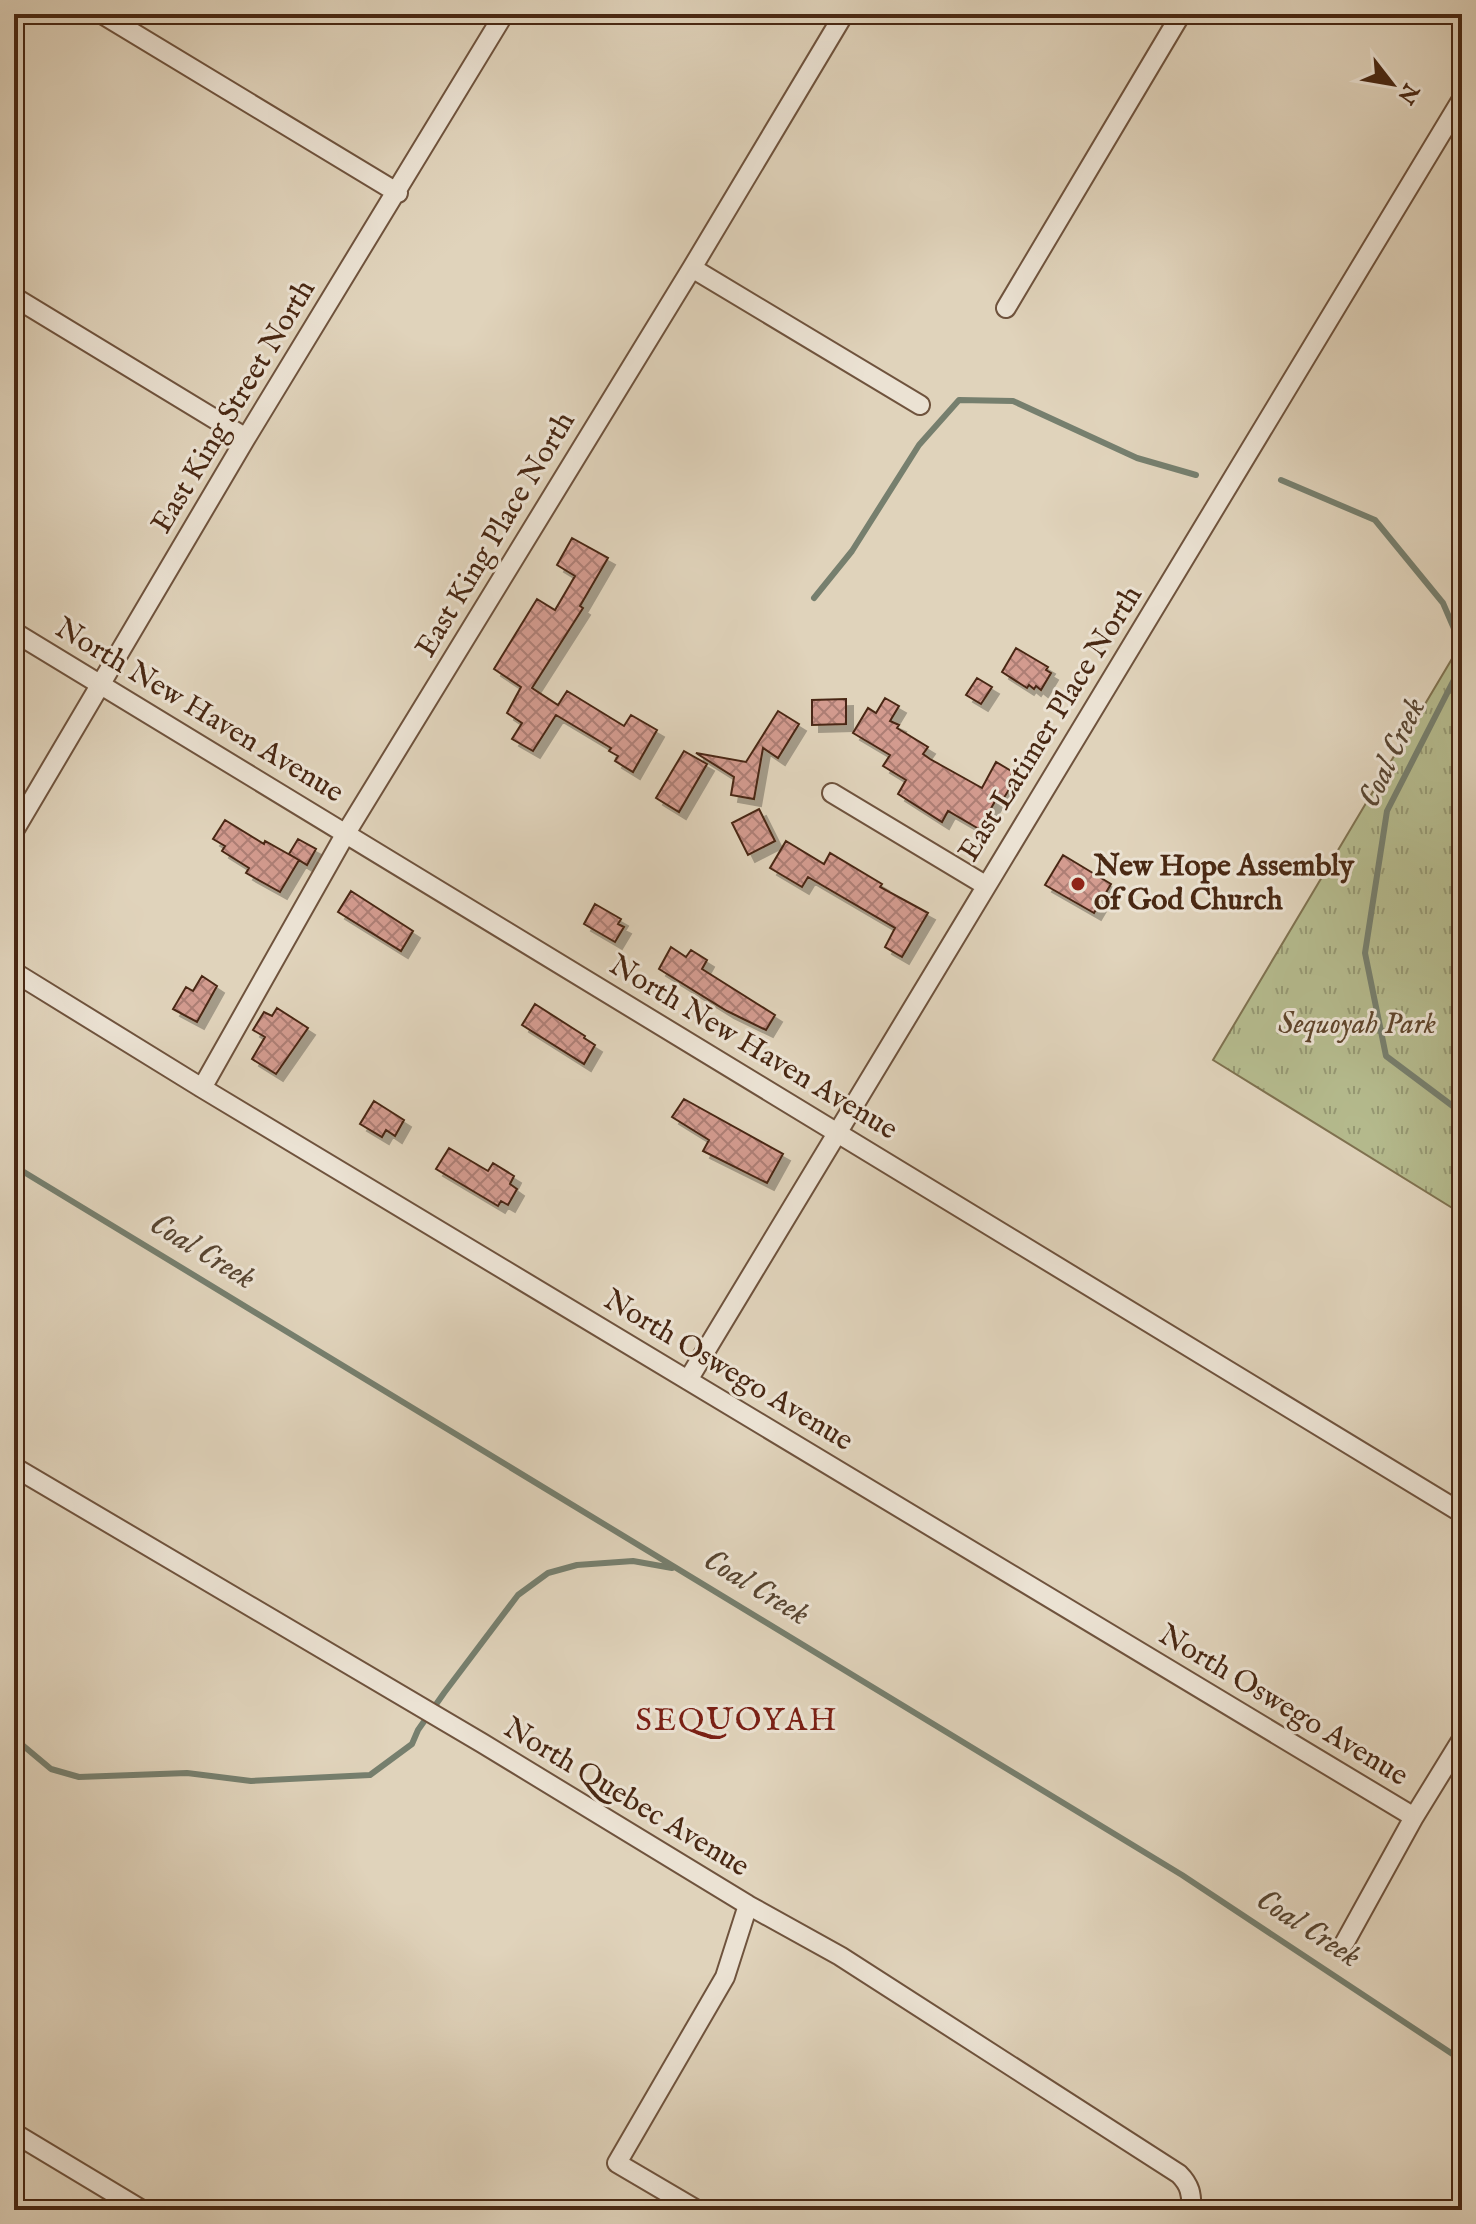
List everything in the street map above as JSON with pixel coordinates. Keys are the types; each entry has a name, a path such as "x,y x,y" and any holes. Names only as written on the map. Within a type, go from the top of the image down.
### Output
{"street":[{"path":"102,14 398,193"},
{"name":"East King Street North","path":"14,831 246,438 398,193 504,14"},
{"name":"East King Place North","path":"202,1088 346,833 844,14"},
{"path":"1006,308 1181,14"},
{"name":"East Latimer Place North","path":"688,1380 1462,99"},
{"path":"692,268 920,405"},
{"path":"14,297 246,438"},
{"name":"North New Haven Avenue","path":"14,632 1462,1513"},
{"path":"832,793 985,885"},
{"name":"North Oswego Avenue","path":"14,972 1414,1817"},
{"name":"North Quebec Avenue","path":"14,1467 482,1743 748,1905 840,1956 1179,2174 1188,2184 1192,2204"},
{"path":"1345,1942 1414,1817 1462,1739"},
{"path":"697,2210 617,2163 725,1977 748,1905"},
{"path":"14,2133 142,2210"}],"green space":[{"name":"Sequoyah Park","path":"1462,642 1462,1214 1213,1060"}],"building":[{"path":"572,538 608,558 580,606 583,608 532,688 558,705 567,691 624,726 631,715 657,730 633,772 615,761 618,756 609,751 611,748 556,715 533,751 512,739 522,723 507,713 521,687 494,669 537,599 555,610 575,576 557,565"},
{"path":"1016,648 1048,667 1046,670 1051,673 1041,690 1029,685 1027,688 1002,672"},
{"path":"977,678 992,687 981,704 966,695"},
{"path":"885,698 899,706 890,721 928,747 923,754 930,759 982,788 996,762 1013,772 1008,781 1013,783 1002,801 997,798 979,829 948,811 942,822 898,794 906,780 883,766 890,755 853,733 868,708 876,713"},
{"path":"846,699 846,724 812,725 812,700"},
{"path":"778,711 799,724 778,758 763,748 754,799 731,795 734,777 696,753 746,762"},
{"path":"684,751 707,764 679,812 656,798"},
{"path":"759,809 775,841 748,855 732,823"},
{"path":"225,820 264,844 265,841 299,860 280,892 246,873 249,868 222,851 225,846 213,839"},
{"path":"298,839 316,849 307,865 289,854"},
{"path":"786,841 824,864 830,853 882,884 880,887 928,913 902,957 885,947 895,928 808,877 802,887 770,868"},
{"name":"New Hope Assembly of God Church","path":"1063,855 1111,884 1094,913 1045,885"},
{"path":"351,891 413,931 401,951 338,912"},
{"path":"595,904 621,919 618,924 624,927 615,942 584,924"},
{"path":"671,947 686,957 691,950 707,960 702,969 775,1015 766,1030 727,1011 659,969"},
{"path":"202,976 217,986 197,1022 173,1009 186,987 193,991"},
{"path":"535,1004 595,1045 584,1064 522,1025"},
{"path":"277,1008 308,1028 276,1074 252,1059 265,1037 253,1030 264,1012 272,1016"},
{"path":"684,1099 783,1154 767,1183 703,1151 709,1140 672,1117"},
{"path":"374,1101 404,1120 395,1136 386,1130 382,1137 360,1124"},
{"path":"449,1148 488,1171 493,1163 514,1176 510,1184 517,1189 508,1205 501,1201 498,1206 436,1169"}],"waterway":[{"name":"Coal Creek","path":"814,598 852,551 919,445 959,400 1013,401 1137,458 1196,475"},
{"name":"Coal Creek","path":"1281,480 1375,520 1443,603 1462,647"},
{"name":"Coal Creek","path":"1462,664 1387,811 1365,953 1386,1056 1462,1113"},
{"name":"Coal Creek","path":"14,1166 1182,1875 1454,2055 1462,2067"},
{"path":"14,1738 51,1769 79,1777 187,1773 251,1781 370,1775 412,1744 444,1693 518,1595 548,1573 577,1565 633,1561 672,1568"}],"place":[{"name":"New Hope Assembly of God Church","path":"1078,884"}],"district":[{"name":"SEQUOYAH","path":"737,1721"}]}
